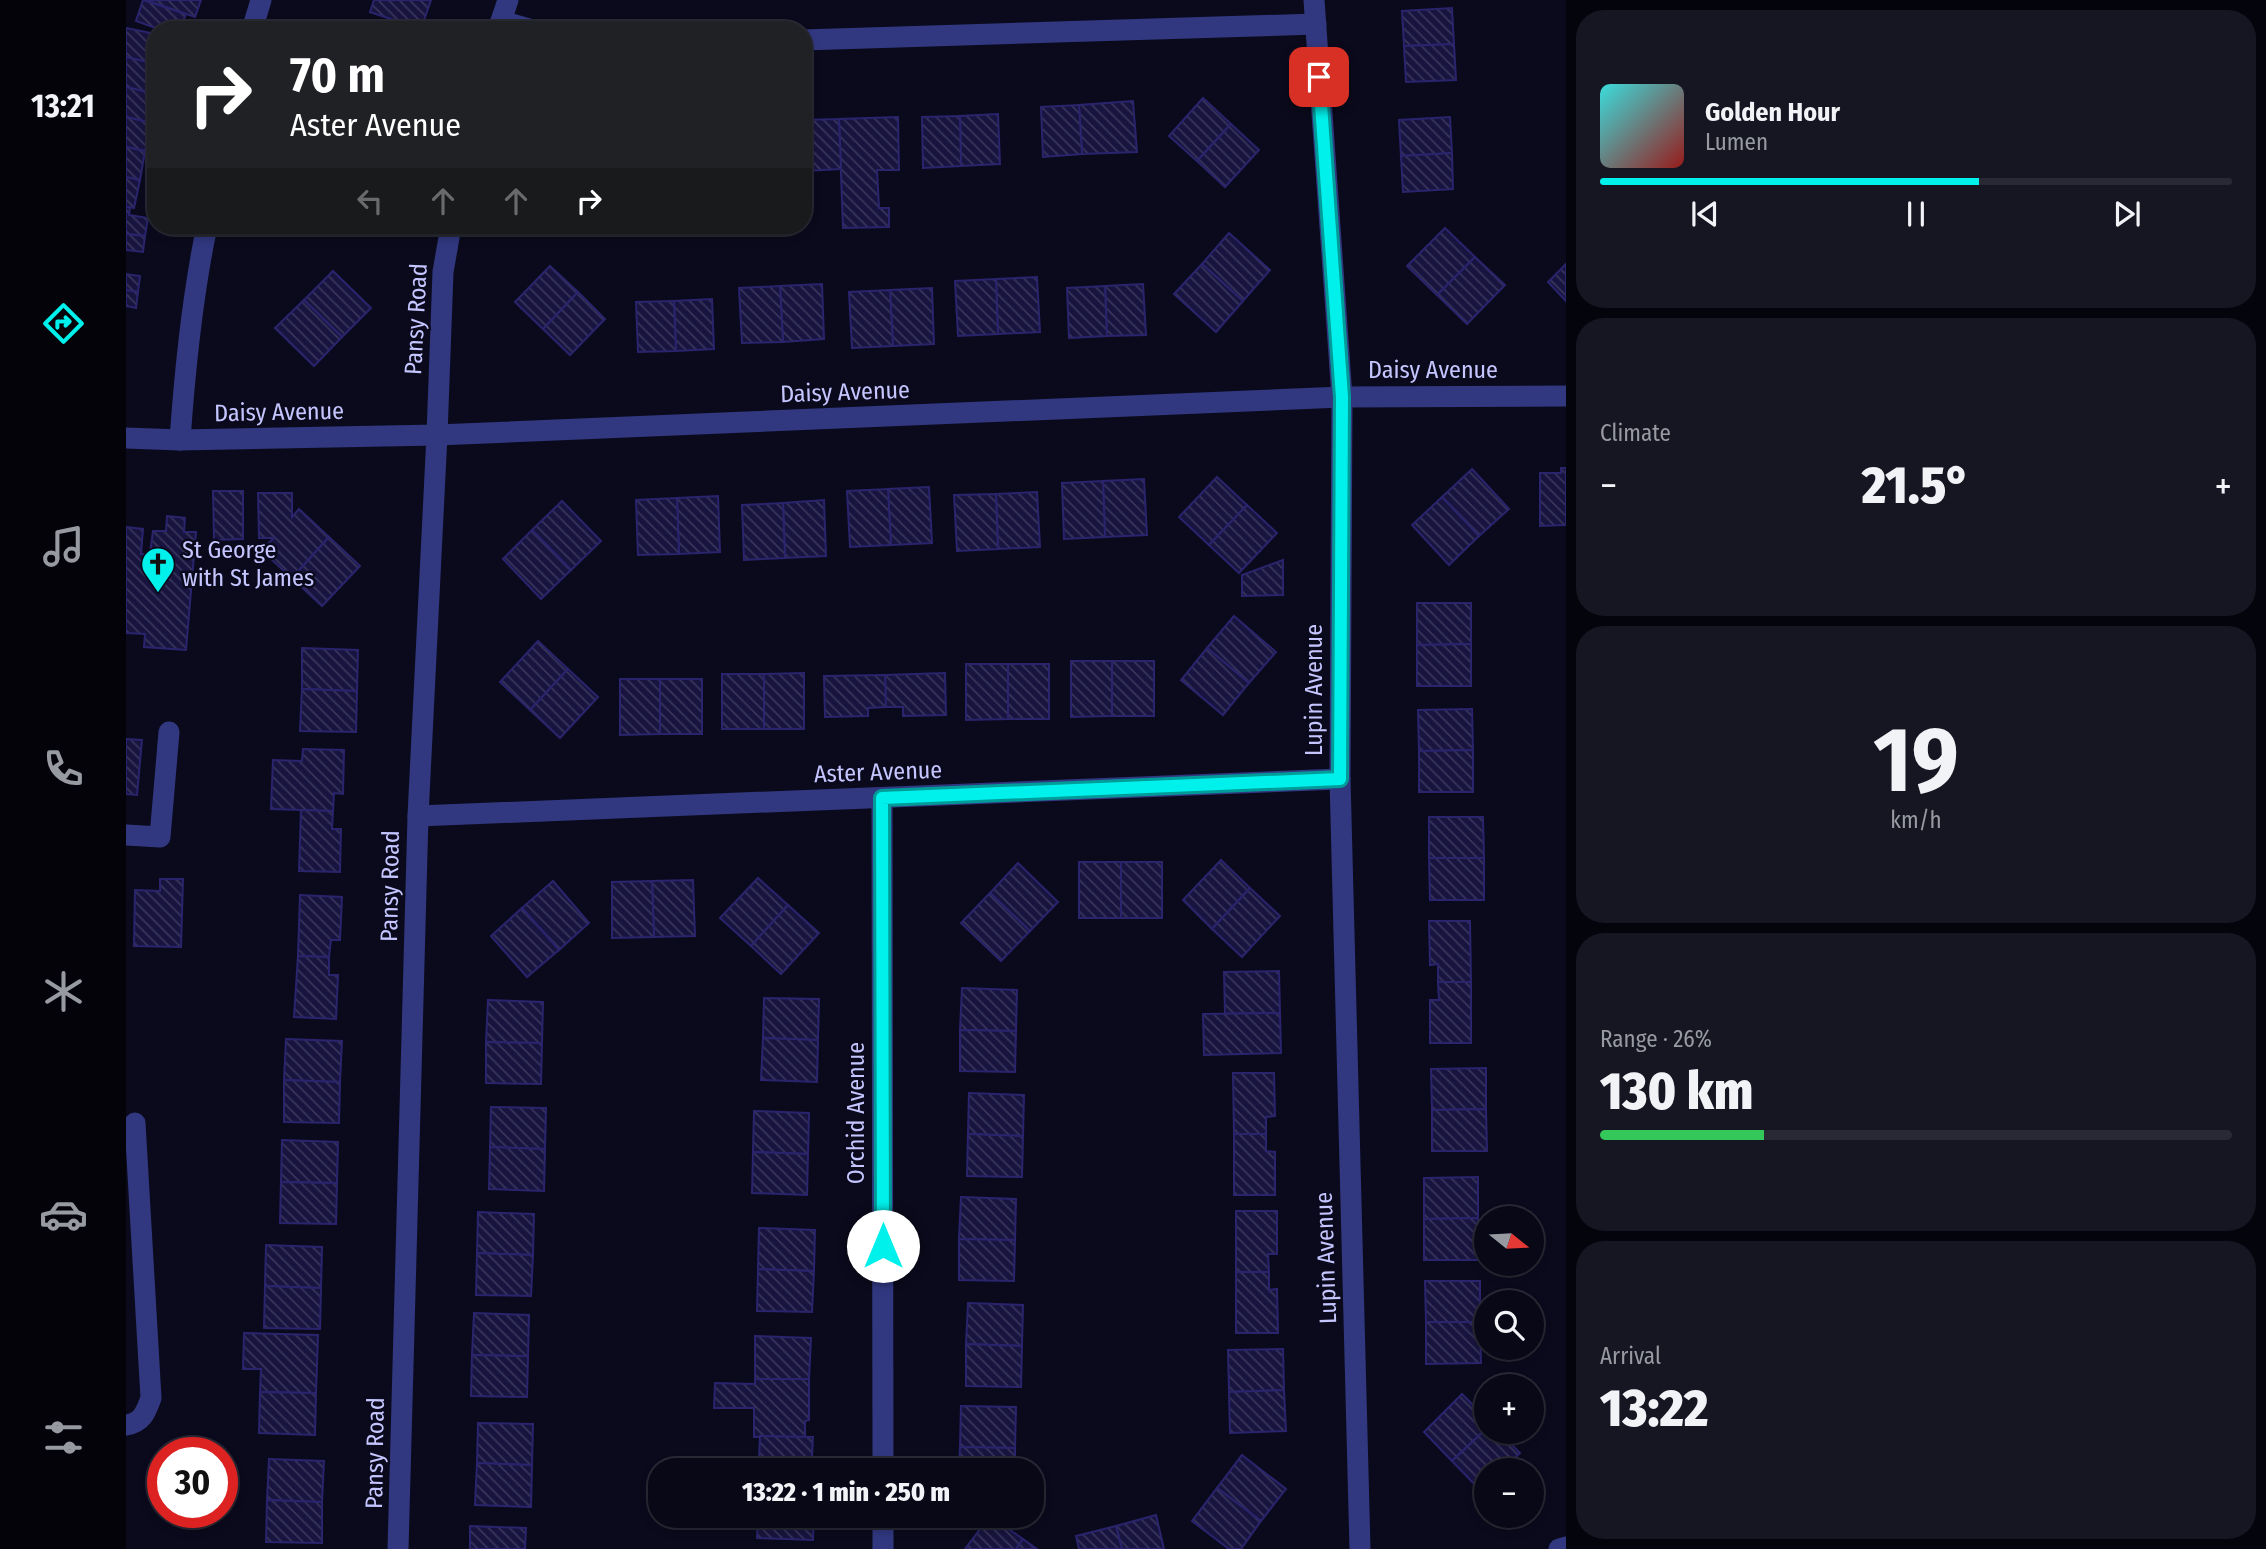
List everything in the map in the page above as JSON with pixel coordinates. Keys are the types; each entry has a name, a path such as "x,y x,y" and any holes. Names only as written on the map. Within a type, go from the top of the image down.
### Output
{"street":[{"path":"255,21 261,0"},
{"path":"501,21 508,0"},
{"name":"Lupin Avenue","path":"1314,0 1342,397 1340,779 1360,1549"},
{"path":"812,40 1316,24"},
{"path":"180,440 187,350 205,235"},
{"name":"Pansy Road","path":"398,1549 418,816 443,272 449,235"},
{"name":"Daisy Avenue","path":"126,438 180,440 437,435 1342,397 1566,396"},
{"path":"126,835 160,837 169,732"},
{"name":"Aster Avenue","path":"418,816 1340,779"},
{"name":"Orchid Avenue","path":"882,798 883,1458"},
{"path":"126,1425 144,1417 151,1398 135,1123"},
{"path":"883,1528 883,1549"},
{"path":"1559,1549 1566,1548"}],"building":[{"path":"143,0 186,14 183,21 147,21 147,25 136,21"},
{"path":"146,0 201,0 195,17"},
{"path":"374,0 431,0 424,21 397,21 370,12"},
{"path":"1452,8 1454,44 1404,46 1402,11"},
{"path":"126,28 147,32 147,62 126,57"},
{"path":"1454,44 1456,80 1406,82 1404,46"},
{"path":"126,57 147,62 147,92 126,87"},
{"path":"126,87 147,92 147,122 126,117"},
{"path":"1203,98 1231,124 1197,161 1169,136"},
{"path":"1133,101 1137,152 1082,154 1079,105"},
{"path":"1079,105 1082,154 1043,157 1041,107"},
{"path":"998,114 1000,164 961,166 960,116"},
{"path":"960,116 961,166 923,168 922,117"},
{"path":"126,117 147,122 145,151 126,147"},
{"path":"898,117 899,170 877,170 879,208 889,208 889,227 843,228 839,119"},
{"path":"1450,117 1452,153 1401,156 1399,120"},
{"path":"839,119 841,169 812,171 812,120"},
{"path":"1231,124 1259,150 1225,187 1197,161"},
{"path":"126,147 145,151 140,180 126,177"},
{"path":"1452,153 1453,189 1403,192 1401,156"},
{"path":"126,177 140,180 134,208 126,207"},
{"path":"126,207 130,207 129,215 147,218 147,224 145,236 126,234"},
{"path":"1445,228 1475,257 1437,295 1407,266"},
{"path":"1229,233 1270,270 1243,301 1202,264"},
{"path":"126,234 145,236 143,252 126,250"},
{"path":"1475,257 1505,285 1467,324 1437,295"},
{"path":"1202,264 1243,301 1216,332 1174,294"},
{"path":"1566,264 1566,301 1548,282"},
{"path":"550,266 578,292 543,329 515,302"},
{"path":"333,271 371,308 342,337 304,300"},
{"path":"126,274 140,276 138,292 126,290"},
{"path":"1037,277 1040,332 998,334 996,279"},
{"path":"996,279 998,334 958,336 955,281"},
{"path":"822,284 824,339 783,342 780,286"},
{"path":"1143,284 1146,335 1107,336 1105,286"},
{"path":"780,286 783,342 742,343 739,288"},
{"path":"1105,286 1107,336 1069,338 1067,288"},
{"path":"932,288 934,344 893,346 890,290"},
{"path":"126,290 138,292 136,308 126,306"},
{"path":"890,290 893,346 852,348 849,292"},
{"path":"578,292 605,319 570,355 543,329"},
{"path":"712,299 714,349 676,351 674,301"},
{"path":"304,300 342,337 314,366 275,328"},
{"path":"674,301 676,351 638,352 636,302"},
{"path":"1561,468 1566,468 1566,525 1540,526 1540,473 1561,473"},
{"path":"1472,469 1509,509 1479,536 1442,497"},
{"path":"1217,477 1247,505 1209,545 1179,517"},
{"path":"1144,479 1147,535 1105,537 1103,481"},
{"path":"1103,481 1105,537 1064,539 1062,483"},
{"path":"929,487 932,543 891,545 888,489"},
{"path":"888,489 891,545 850,547 847,491"},
{"path":"213,491 243,491 243,539 214,540"},
{"path":"1037,492 1040,547 998,549 996,494"},
{"path":"258,493 292,493 292,517 299,509 329,537 292,578 261,550 274,538 259,538"},
{"path":"996,494 998,549 957,551 954,495"},
{"path":"718,496 720,552 679,554 677,498"},
{"path":"1442,497 1479,536 1449,565 1412,525"},
{"path":"677,498 679,554 638,555 636,500"},
{"path":"824,500 826,556 785,558 783,503"},
{"path":"562,501 601,541 571,570 532,530"},
{"path":"783,503 785,558 744,560 742,505"},
{"path":"1247,505 1277,533 1239,573 1209,545"},
{"name":"St George with St James","path":"167,516 185,518 184,532 196,532 186,650 144,647 145,634 126,633 126,527 143,529 141,554 150,554 153,531 166,531"},
{"path":"532,530 571,570 541,599 503,559"},
{"path":"329,537 360,566 322,606 292,578"},
{"path":"1283,560 1283,595 1242,596 1242,575"},
{"path":"1417,603 1471,603 1471,644 1417,645"},
{"path":"1234,616 1276,652 1249,683 1207,648"},
{"path":"538,641 568,669 530,710 500,682"},
{"path":"1471,644 1471,686 1417,686 1417,645"},
{"path":"302,648 358,650 357,691 302,689"},
{"path":"1207,648 1249,683 1223,715 1181,680"},
{"path":"1071,661 1112,661 1112,716 1071,717"},
{"path":"1112,661 1154,661 1154,716 1112,716"},
{"path":"966,664 1008,664 1008,719 966,720"},
{"path":"1008,664 1049,664 1049,719 1008,719"},
{"path":"568,669 598,697 560,738 530,710"},
{"path":"804,673 804,729 764,729 764,674"},
{"path":"945,673 946,715 903,716 903,707 886,707 885,675"},
{"path":"722,674 764,674 764,729 722,729"},
{"path":"885,675 886,707 868,708 868,716 825,717 824,676"},
{"path":"620,679 660,679 660,734 620,735"},
{"path":"660,679 702,679 702,734 660,734"},
{"path":"302,689 357,691 356,732 300,731"},
{"path":"1472,709 1473,750 1419,751 1418,710"},
{"path":"126,739 142,740 137,795 126,794"},
{"path":"303,749 344,750 343,794 334,793 333,811 271,809 273,760 302,761"},
{"path":"1473,750 1473,792 1419,792 1419,751"},
{"path":"301,810 333,811 332,829 341,829 340,872 299,871"},
{"path":"1429,817 1483,817 1484,858 1429,858"},
{"path":"1429,858 1484,858 1484,900 1430,900"},
{"path":"1221,860 1250,888 1212,929 1183,900"},
{"path":"1079,862 1121,862 1121,918 1079,918"},
{"path":"1121,862 1162,862 1162,918 1121,918"},
{"path":"1018,863 1058,902 1030,931 990,893"},
{"path":"758,878 788,905 751,946 720,918"},
{"path":"160,879 183,879 181,947 134,946 135,890 160,891"},
{"path":"693,880 695,936 654,937 652,881"},
{"path":"553,881 589,923 559,950 522,908"},
{"path":"652,881 654,937 612,938 612,882"},
{"path":"1250,888 1280,916 1242,957 1212,929"},
{"path":"990,893 1030,931 1001,961 961,923"},
{"path":"300,895 342,897 340,940 331,940 329,957 298,956"},
{"path":"788,905 819,933 781,974 751,946"},
{"path":"522,908 559,950 527,977 491,936"},
{"path":"1429,921 1470,921 1471,982 1438,982 1438,964 1430,965"},
{"path":"298,956 329,957 329,975 338,975 336,1019 294,1017"},
{"path":"1279,971 1280,1013 1225,1014 1224,972"},
{"path":"1438,982 1471,982 1471,1043 1430,1043 1430,1000 1439,1000"},
{"path":"962,988 1017,990 1016,1031 960,1030"},
{"path":"764,998 819,999 818,1040 763,1038"},
{"path":"488,1000 543,1002 542,1043 486,1042"},
{"path":"1280,1013 1281,1053 1204,1055 1203,1014"},
{"path":"960,1030 1016,1031 1015,1072 960,1071"},
{"path":"763,1038 818,1040 817,1082 761,1080"},
{"path":"286,1039 342,1041 340,1082 284,1080"},
{"path":"486,1042 542,1043 541,1084 486,1083"},
{"path":"1486,1068 1486,1109 1432,1110 1431,1069"},
{"path":"1233,1073 1274,1073 1275,1116 1266,1117 1266,1134 1234,1134"},
{"path":"284,1080 340,1082 339,1123 284,1122"},
{"path":"969,1093 1024,1095 1023,1136 968,1134"},
{"path":"491,1107 546,1108 545,1149 490,1147"},
{"path":"1486,1109 1487,1151 1432,1151 1432,1110"},
{"path":"754,1111 809,1113 808,1154 753,1152"},
{"path":"968,1134 1023,1136 1022,1177 967,1176"},
{"path":"1234,1134 1266,1134 1266,1151 1275,1152 1275,1195 1234,1195"},
{"path":"282,1140 338,1142 337,1183 281,1182"},
{"path":"490,1147 545,1149 544,1191 489,1189"},
{"path":"753,1152 808,1154 807,1195 752,1193"},
{"path":"1478,1177 1478,1206 1474,1206 1474,1218 1424,1219 1424,1178"},
{"path":"281,1182 337,1183 336,1224 280,1223"},
{"path":"961,1197 1016,1199 1015,1240 959,1239"},
{"path":"1236,1211 1277,1211 1277,1254 1268,1254 1269,1272 1236,1272"},
{"path":"478,1212 534,1214 533,1255 477,1253"},
{"path":"1474,1218 1474,1260 1424,1260 1424,1219"},
{"path":"759,1228 815,1230 814,1271 758,1269"},
{"path":"959,1239 1015,1240 1014,1281 959,1280"},
{"path":"266,1245 322,1247 321,1288 265,1286"},
{"path":"477,1253 533,1255 531,1296 476,1295"},
{"path":"758,1269 814,1271 812,1312 757,1311"},
{"path":"1236,1272 1269,1272 1269,1290 1277,1289 1278,1333 1236,1333"},
{"path":"1425,1281 1480,1281 1480,1290 1474,1290 1474,1322 1426,1322"},
{"path":"265,1286 321,1288 320,1329 264,1328"},
{"path":"968,1303 1023,1305 1022,1346 966,1344"},
{"path":"474,1313 529,1315 528,1356 472,1355"},
{"path":"1426,1322 1474,1322 1474,1360 1481,1360 1481,1363 1426,1364"},
{"path":"244,1333 318,1335 316,1393 260,1392 261,1369 243,1369"},
{"path":"755,1336 811,1338 809,1379 755,1379"},
{"path":"966,1344 1022,1346 1021,1387 966,1386"},
{"path":"1283,1349 1284,1390 1229,1392 1228,1350"},
{"path":"472,1355 528,1356 527,1397 471,1396"},
{"path":"755,1379 809,1379 809,1420 805,1421 805,1437 754,1437 754,1408 714,1408 715,1383 755,1384"},
{"path":"1284,1390 1286,1431 1230,1433 1229,1392"},
{"path":"260,1392 316,1393 315,1435 259,1433"},
{"path":"1462,1394 1474,1406 1474,1440 1452,1461 1424,1432"},
{"path":"961,1406 1016,1407 1015,1448 960,1447"},
{"path":"478,1423 533,1424 532,1465 477,1463"},
{"path":"760,1436 813,1437 812,1457 816,1458 759,1458"},
{"path":"1474,1440 1474,1444 1511,1444 1520,1453 1515,1458 1474,1458 1474,1484 1452,1461"},
{"path":"960,1447 1015,1448 1015,1458 960,1458"},
{"path":"1242,1455 1286,1489 1261,1521 1217,1488"},
{"path":"269,1459 324,1461 322,1502 267,1500"},
{"path":"477,1463 532,1465 531,1507 475,1505"},
{"path":"1217,1488 1261,1521 1241,1549 1229,1549 1192,1521"},
{"path":"267,1500 322,1502 322,1543 266,1542"},
{"path":"1156,1515 1164,1549 1122,1549 1116,1526"},
{"path":"470,1526 526,1528 525,1549 470,1549"},
{"path":"1116,1526 1122,1549 1079,1549 1076,1536"},
{"path":"757,1528 814,1528 813,1540 757,1538"},
{"path":"981,1528 1007,1528 1023,1539 1016,1549 965,1549"},
{"path":"1023,1539 1037,1549 1016,1549"}],"place":[{"name":"St George with St James","path":"158,594"}],"route":[{"path":"883,1246 882,798 1340,779 1342,397 1319,77"}]}
